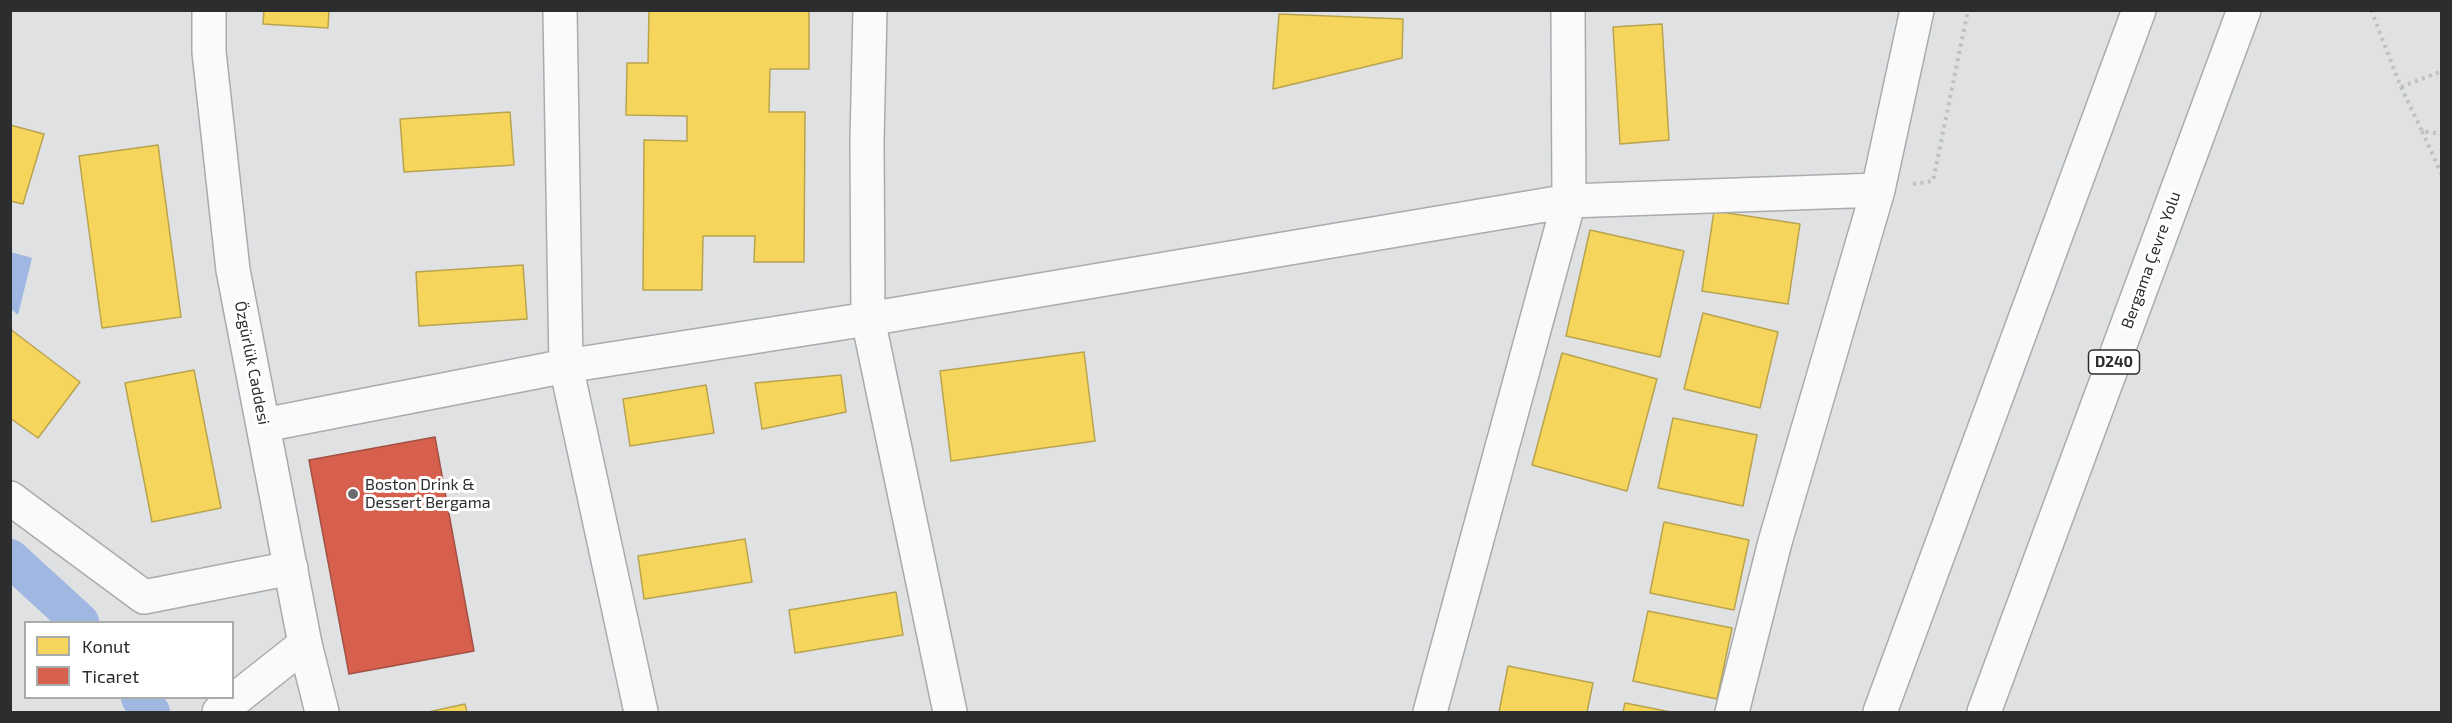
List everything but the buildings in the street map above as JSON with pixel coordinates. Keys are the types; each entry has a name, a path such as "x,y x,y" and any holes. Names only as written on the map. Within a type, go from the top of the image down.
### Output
{"main road":[{"name":"Özgürlük Caddesi","path":"209,10 209,52 233,270 305,644 322,712"},
{"path":"560,10 566,366 641,712"},
{"path":"870,10 867,141 868,319 950,712"},
{"path":"1430,712 1569,201 1568,10"},
{"path":"1732,712 1775,542 1878,190 1917,10"},
{"path":"1880,712 2139,10"},
{"name":"Bergama Çevre Yolu","path":"1984,712 2244,10"},
{"path":"264,426 566,366 868,319 1569,201 1878,190"},
{"path":"10,498 144,597 291,568"},
{"path":"219,712 305,644"}],"path":[{"path":"1933,181 1968,10"},
{"path":"2371,10 2401,87 2442,176"},
{"path":"2401,87 2442,71"},
{"path":"2422,131 2442,134"}],"water":[{"path":"11,252 32,258 18,315 11,309"}],"waterway":[{"path":"10,558 79,621"},
{"path":"141,699 151,712"}],"place":[{"name":"Boston Drink & Dessert Bergama","path":"353,494"}]}
